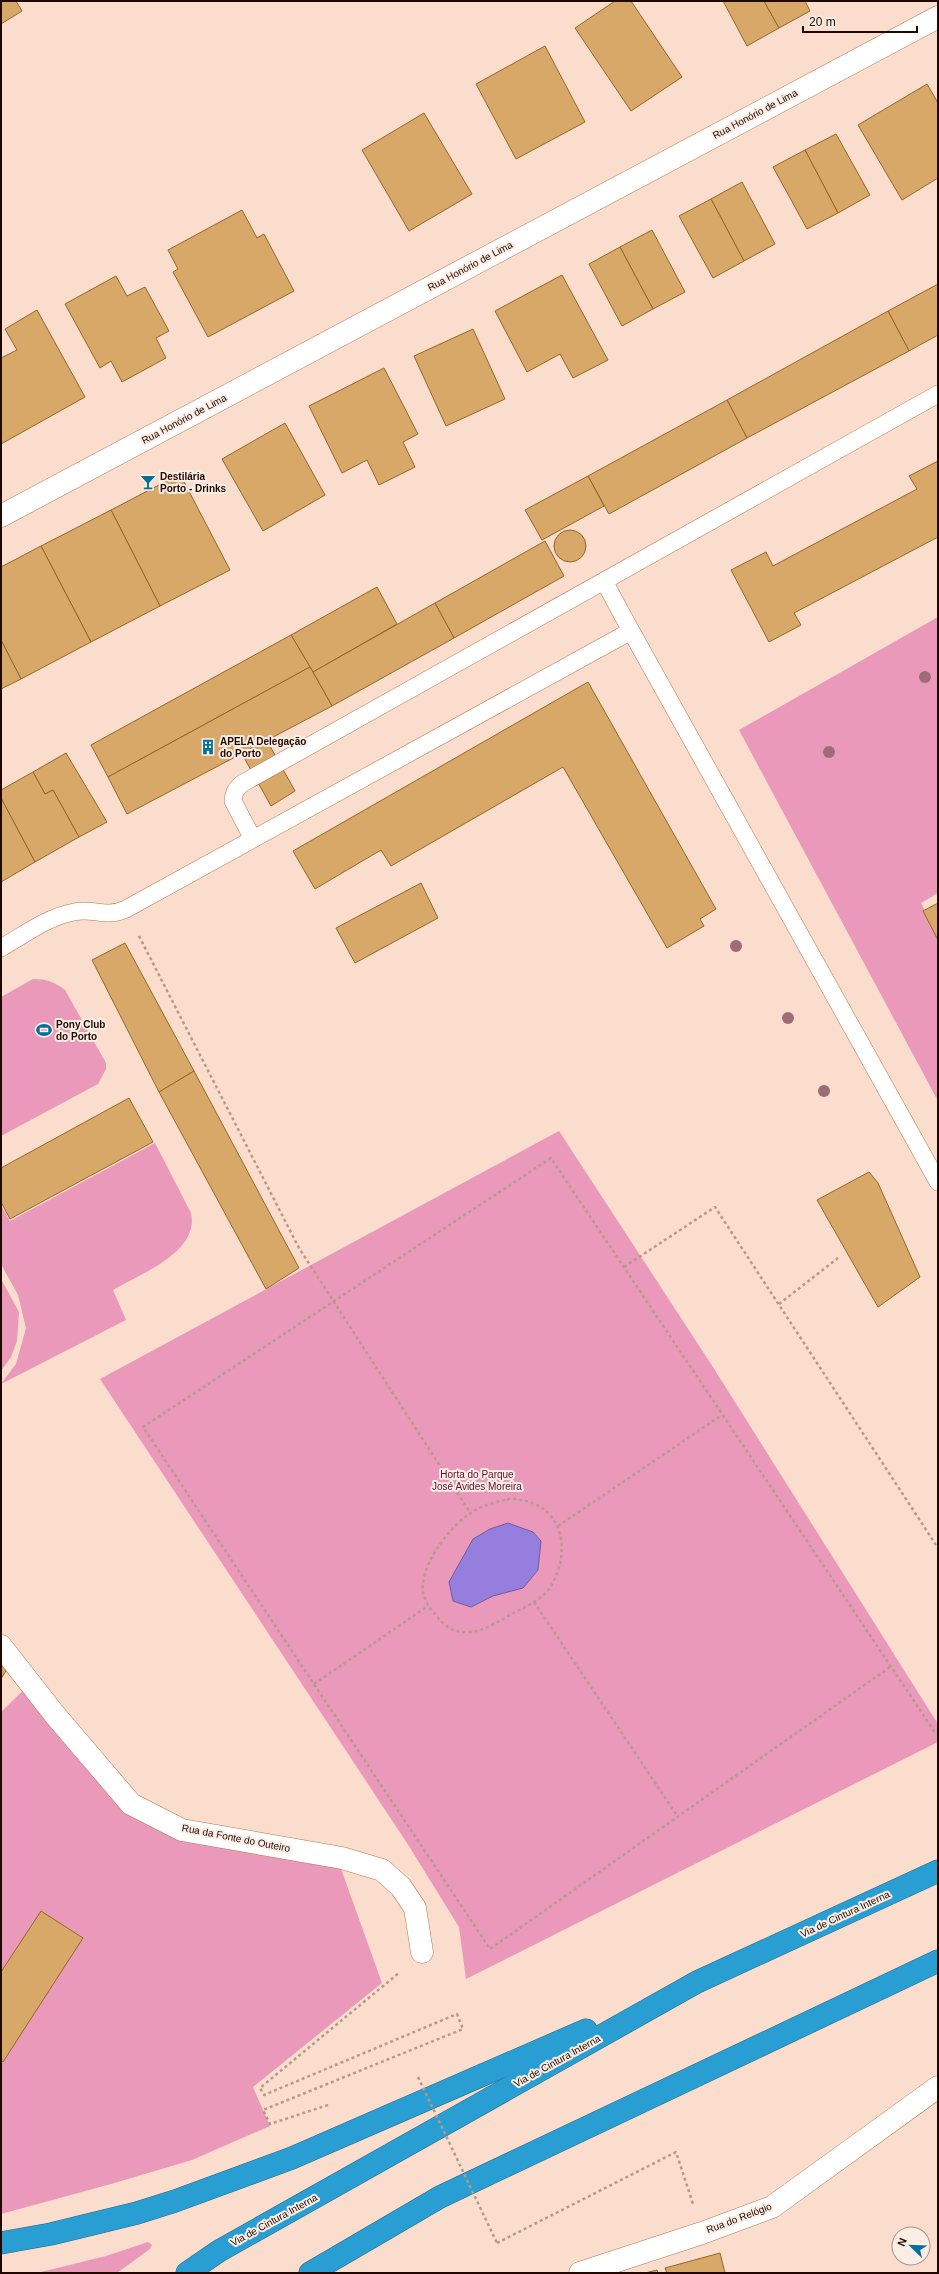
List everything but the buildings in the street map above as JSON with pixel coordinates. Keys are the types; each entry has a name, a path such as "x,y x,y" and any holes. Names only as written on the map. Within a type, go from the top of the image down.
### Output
{"highway":[{"name":"Via de Cintura Interna","path":"187,2273 219,2251 698,1982 938,1871"},
{"path":"310,2273 440,2197 938,1961"},
{"path":"1,2243 50,2234 136,2213 176,2201 292,2158 698,1982"}],"street":[{"name":"Rua Honório de Lima","path":"1,516 938,17"},
{"name":"Rua da Fonte do Outeiro","path":"1,1646 55,1715 131,1804 182,1830 342,1858 382,1870 401,1887 414,1908 422,1952"},
{"name":"Rua do Relógio","path":"580,2273 702,2233 772,2206 938,2086"}],"lane":[{"path":"253,839 233,801 234,794 243,783 938,394"},
{"path":"604,581 938,1182"},
{"path":"1,948 49,920 75,911 113,914 126,910 631,631"}],"path":[{"path":"126,910 299,1248 332,1302 471,1514"},
{"path":"890,1667 490,1948 144,1427 551,1158 890,1667 934,1731 938,1729"},
{"path":"624,1267 715,1207 938,1548"},
{"path":"779,1304 838,1258"},
{"path":"558,1526 722,1415"},
{"path":"508,1499 523,1499 547,1512 558,1526 562,1539 562,1554 558,1572 549,1589 534,1602 475,1633 455,1632 442,1623 428,1606 423,1585 428,1567 441,1541 479,1508 508,1499"},
{"path":"534,1602 678,1817"},
{"path":"314,1684 428,1606"},
{"path":"329,2105 270,2124 263,2110 463,2029 456,2014 264,2095 260,2088 383,1987 422,1952"},
{"path":"411,2079 418,2077 497,2243 676,2152 702,2233"}],"green space":[{"path":"938,617 938,893 921,903 938,937 938,1101 739,730"},
{"name":"Pony Club do Porto","path":"33,979 50,982 65,990 106,1063 106,1069 98,1084 1,1136 1,997"},
{"name":"Horta do Parque José Avides Moreira","path":"559,1131 711,1364 938,1724 938,1742 466,1979 459,1927 407,1843 100,1379"},
{"path":"155,1143 191,1213 191,1227 186,1239 166,1260 113,1290 126,1320 1,1384 16,1364 26,1328 18,1295 1,1264 1,1205 10,1221"},
{"path":"1,1279 19,1312 17,1341 11,1357 1,1371"},
{"path":"28,1686 117,1803 340,1866 382,1983 253,2087 270,2126 192,2160 1,2214 1,1712"},
{"path":"148,2242 152,2245 150,2249 117,2273 37,2273 106,2256"}],"shaded area":[{"path":"508,1523 533,1532 541,1541 538,1570 523,1588 493,1596 471,1607 453,1601 449,1582 473,1539 490,1529"}],"place":[{"name":"Destilária Porto - Drinks","path":"148,482"},
{"name":"APELA Delegação do Porto","path":"208,747"},
{"name":"Pony Club do Porto","path":"44,1030"}]}
